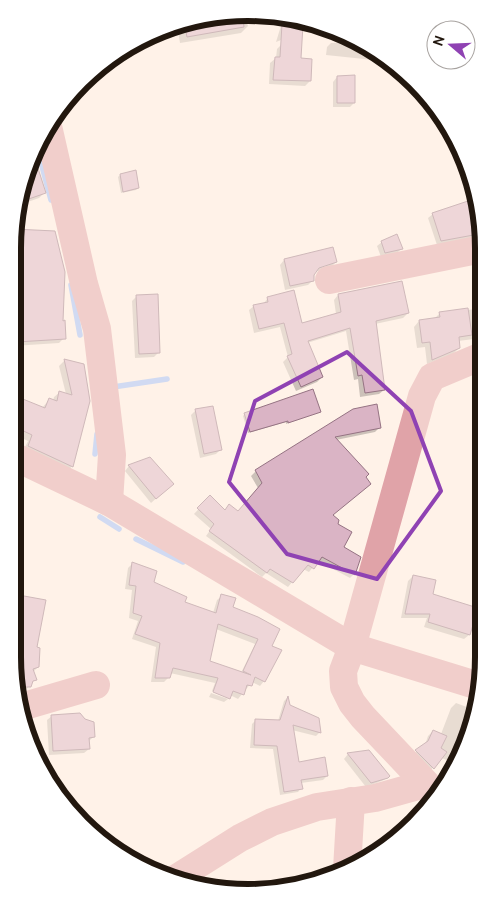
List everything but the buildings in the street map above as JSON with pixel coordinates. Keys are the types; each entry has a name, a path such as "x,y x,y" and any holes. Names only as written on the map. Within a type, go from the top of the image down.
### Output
{"street":[{"path":"51,138 84,284 97,329 112,455 109,502"},
{"path":"329,280 475,250"},
{"path":"430,789 352,703 344,688 343,671 352,648 422,396 432,377 475,359"},
{"path":"21,460 109,502 352,648 473,684"},
{"path":"27,705 96,685"},
{"path":"183,874 240,838 272,822 317,807 430,789"},
{"path":"347,861 351,801"}],"highlighted area":[{"path":"347,352 411,411 441,491 377,579 287,554 229,482 255,401"}],"waterway":[{"path":"40,159 51,200"},
{"path":"71,285 80,335"},
{"path":"113,389 113,387 167,379"},
{"path":"95,454 97,434"},
{"path":"100,517 119,529"},
{"path":"136,539 183,562"}]}
